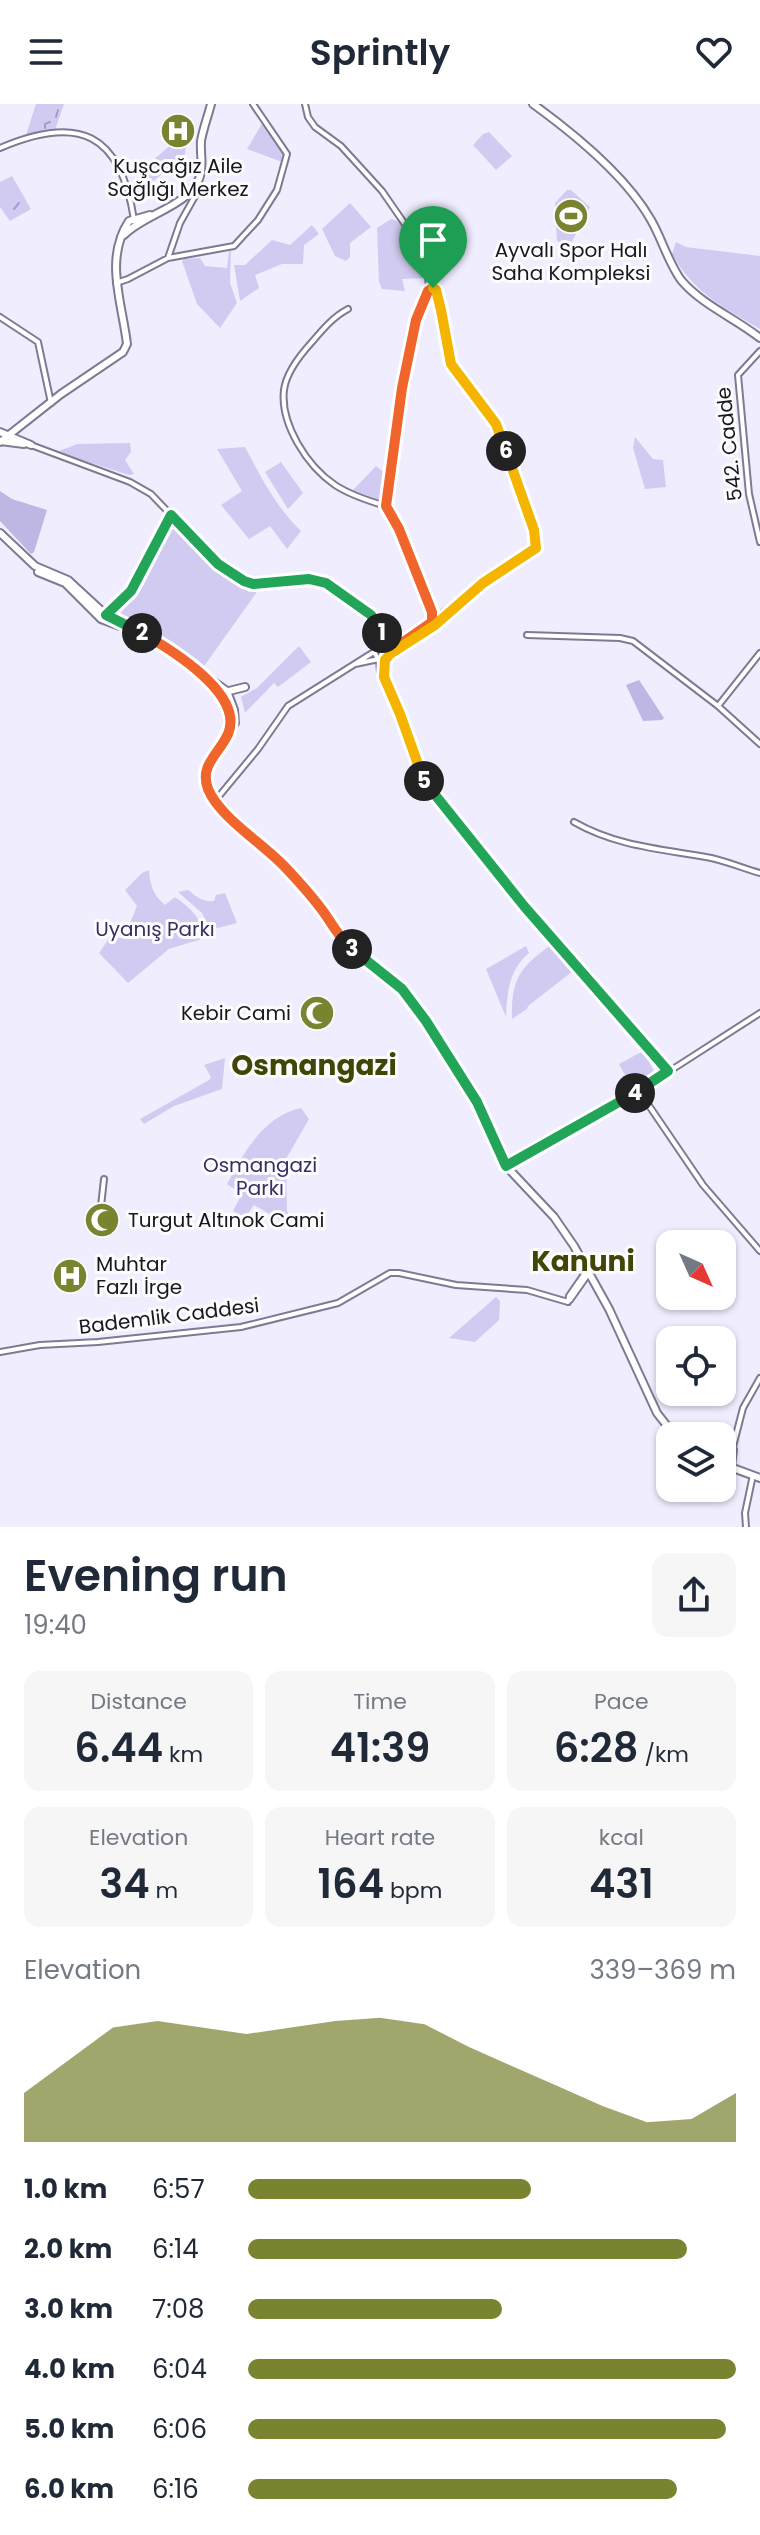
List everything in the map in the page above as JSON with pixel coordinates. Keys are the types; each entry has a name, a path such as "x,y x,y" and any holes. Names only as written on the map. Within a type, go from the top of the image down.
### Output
{"main road":[{"path":"31,445 0,442 3,433 25,422 125,348 125,327 114,273 121,238 132,224 184,197 195,187 201,175 201,147 213,104"},
{"path":"533,104 604,164 632,195 650,219 680,279 705,301 760,338"},
{"path":"25,422 22,433 31,445"},
{"path":"3,433 31,445"},
{"path":"0,535 35,566 68,580 106,615 146,635 206,677 226,696 235,719 228,735 209,760 206,771 206,783 215,801 286,867 345,943 402,989 477,1102 506,1166 557,1221 588,1271 664,1422"},
{"path":"0,535 26,563 65,583 101,619 146,635"},
{"path":"736,1469 756,1476"}],"street":[{"path":"116,283 168,258 232,247 258,220 277,190 287,154 253,104"},
{"path":"305,104 308,117 315,127 341,146 382,191 416,242 441,315 451,364 496,424 536,539 536,548 474,590 386,658 355,664"},
{"path":"0,148 56,131 76,132 96,139 108,152 128,187 132,224"},
{"path":"168,258 180,223 199,189"},
{"path":"432,292 421,306 402,388 386,506 399,529 435,622"},
{"path":"348,309 338,314 305,349 290,373 284,391 286,417 301,447 322,474 343,490 386,506"},
{"path":"0,317 38,342 51,403"},
{"name":"542. Cadde","path":"760,351 738,375 745,464 760,542"},
{"path":"31,445 130,482 151,494 218,564 244,581 253,584 317,580 344,594 371,615 379,626 386,658 384,677"},
{"path":"106,615 131,591 171,515"},
{"path":"215,801 258,749 288,706 382,646 396,647 435,622"},
{"path":"527,635 633,641 718,706 760,744"},
{"path":"382,646 379,659 384,677 421,777 524,906 668,1071"},
{"path":"718,706 760,653"},
{"path":"574,822 613,840 711,858 760,873"},
{"path":"506,1166 639,1091 760,1013"},
{"path":"639,1091 703,1185 760,1251"},
{"path":"101,1206 104,1179"},
{"name":"Bademlik Caddesi","path":"0,1352 40,1345 241,1327 338,1303 390,1273 456,1285 527,1290 568,1302 569,1296 588,1271"},
{"path":"736,1436 743,1408 760,1378"},
{"path":"746,1527 745,1513 756,1476"}],"green space":[{"path":"36,104 64,104 55,130 26,135"},
{"path":"263,122 283,152 282,162 247,149"},
{"path":"489,132 512,156 496,170 473,145"},
{"path":"175,141 186,145 183,169 173,165 151,183 141,171"},
{"path":"12,176 31,209 10,221 0,207 0,182"},
{"path":"567,190 590,207 569,247 557,241 555,203"},
{"path":"350,203 371,227 350,243 350,257 346,261 335,256 322,229"},
{"path":"391,219 405,227 410,235 425,278 402,279 405,291 382,289 379,282 377,228"},
{"path":"312,225 319,234 304,245 303,264 282,264 255,275 259,288 240,301 234,265 245,265 272,240 290,245"},
{"path":"676,242 686,247 760,256 760,329 710,298 690,279 672,254"},
{"path":"229,251 230,283 237,303 220,328 197,304 182,261 200,258 205,266 227,268"},
{"path":"635,437 653,459 663,460 666,487 645,489 633,448"},
{"path":"130,443 131,452 125,460 134,474 129,475 57,452 77,444"},
{"path":"245,447 277,502 301,531 287,549 270,526 249,539 221,505 242,491 217,449"},
{"path":"281,462 303,493 288,509 265,472"},
{"path":"376,466 390,477 385,502 353,490"},
{"path":"174,524 249,592 259,589 202,669 118,616 143,586"},
{"path":"299,646 311,662 278,687 274,683 245,713 241,697 257,688"},
{"name":"Uyanış Parkı","path":"149,870 151,885 158,897 165,905 175,897 186,905 195,914 205,938 169,949 128,983 99,953 110,937 124,938 137,906 125,890"},
{"path":"188,890 210,901 214,901 216,895 225,893 237,923 210,930 202,913 178,892"},
{"path":"551,945 573,971 512,1019 513,994 520,975 532,960"},
{"path":"526,946 529,953 510,982 506,1017 486,969"},
{"path":"643,1051 655,1073 631,1086 619,1064"},
{"path":"225,1058 222,1089 174,1106 144,1124 140,1119 209,1080 211,1077 204,1065"},
{"name":"Osmangazi Parkı","path":"301,1108 309,1119 286,1159 290,1220 287,1224 254,1205 245,1218 233,1211 242,1194 227,1184 265,1128 275,1119"},
{"path":"496,1297 500,1301 499,1320 475,1342 449,1338"}],"shaded area":[{"path":"0,491 12,499 47,510 31,554 0,521"},
{"path":"639,680 664,718 662,720 643,721 626,685"}],"waterway":[{"path":"56,117 58,110"},
{"path":"45,128 45,124 50,122"},
{"path":"14,209 19,203"}],"place":[{"name":"Kuşcağız Aile Sağlığı Merkez","path":"178,131"},
{"name":"Ayvalı Spor Halı Saha Kompleksi","path":"571,216"},
{"name":"Kebir Cami","path":"317,1013"},
{"name":"Turgut Altınok Cami","path":"102,1220"},
{"name":"Muhtar Fazlı İrge","path":"70,1276"}],"district":[{"name":"Osmangazi","path":"314,1065"},
{"name":"Kanuni","path":"583,1261"}],"route":[{"path":"433,288 441,310 451,364 496,424 534,530 536,548 483,583 435,625 390,654 385,660 384,677 421,777 499,877 668,1071 634,1094 506,1166 477,1102 402,989 345,943 286,867 215,801 206,783 206,771 209,760 228,735 230,727 221,693 206,677 146,635 106,615 131,591 171,515 218,564 244,581 253,584 317,580 326,583 371,615 381,629 386,646 396,647 432,622 432,612 399,529 386,506 391,486 395,430 416,320 422,302 433,288"}]}
